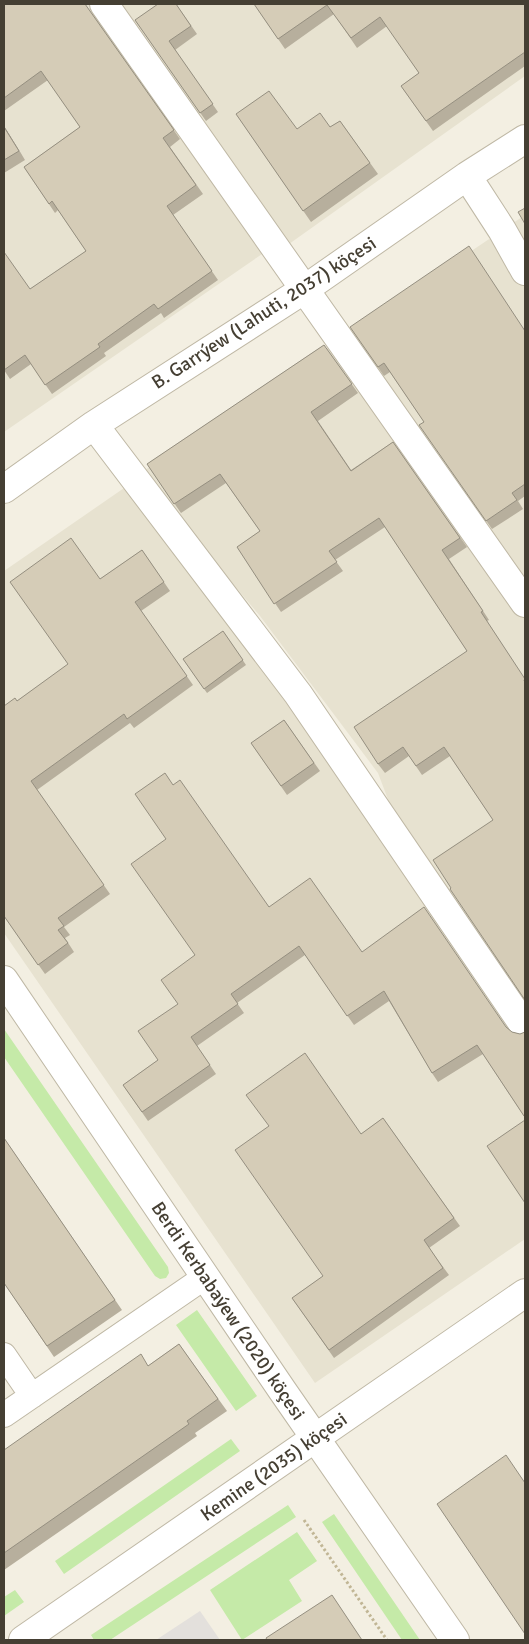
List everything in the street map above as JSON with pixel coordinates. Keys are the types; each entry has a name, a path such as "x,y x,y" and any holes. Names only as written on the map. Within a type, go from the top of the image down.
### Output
{"street":[{"path":"104,4 525,604"},
{"name":"B. Garrýew (Lahuti, 2037) köçesi","path":"4,488 94,425 305,289 467,176 525,139"},
{"path":"467,176 502,230 525,271"},
{"path":"94,425 298,694 525,1027"},
{"name":"Berdi Kerbabaýew (2020) köçesi","path":"4,980 315,1438 455,1640"},
{"name":"Kemine (2035) köçesi","path":"23,1640 525,1293"}],"lane":[{"path":"4,1415 205,1277"},
{"path":"4,1354 32,1396"}],"path":[{"path":"304,1520 387,1640"}],"shaded area":[{"path":"4,4 95,4 265,252 4,432"},
{"path":"110,4 525,4 525,76 282,249"},
{"path":"525,215 525,1008 392,810 378,773 260,616 180,521 145,470"},
{"path":"127,486 296,714 525,1049 525,1239 315,1383 4,933 4,571"},
{"path":"200,1611 220,1640 156,1640"}],"green space":[{"path":"4,1029 168,1267 169,1273 166,1278 160,1279 155,1276 4,1057"},
{"path":"197,1310 257,1396 236,1411 176,1325"},
{"path":"231,1439 240,1451 64,1574 55,1561"},
{"path":"288,1505 296,1517 110,1640 94,1640 91,1635"},
{"path":"334,1514 420,1640 402,1640 322,1522"},
{"path":"297,1532 317,1561 289,1580 302,1601 242,1640 210,1590"},
{"path":"15,1590 24,1602 4,1616 4,1597"}],"building":[{"path":"4,4 85,4 174,130 163,138 196,185 167,206 212,271 158,309 154,304 98,344 100,347 45,385 25,355 4,370 4,252 30,289 86,251 52,201 49,204 24,167 80,127 41,71 4,98"},
{"path":"158,4 176,4 191,26 169,41 213,104 200,113 135,20"},
{"path":"254,4 525,4 525,52 426,121 401,86 419,73 380,17 351,38 327,5 278,39"},
{"path":"269,91 297,129 320,113 330,127 340,121 370,163 303,211 236,114"},
{"path":"4,127 19,151 4,160"},
{"path":"525,208 525,224 518,212"},
{"path":"469,246 525,331 525,484 512,493 517,500 486,521 419,425 424,422 384,363 378,367 350,327"},
{"path":"324,345 352,384 311,412 351,471 393,442 460,538 442,550 525,679 525,1000 450,889 433,860 493,820 444,747 416,766 403,747 378,764 354,727 467,651 379,518 329,551 337,562 274,604 237,547 260,531 220,474 174,504 147,464"},
{"path":"71,538 100,579 142,550 164,582 135,602 187,676 127,719 124,714 31,781 104,885 58,918 64,926 58,930 68,943 38,965 4,916 4,706 15,698 17,701 68,664 10,582"},
{"path":"223,631 243,660 204,689 183,659"},
{"path":"284,720 314,763 281,786 251,743"},
{"path":"165,773 173,785 180,780 269,907 310,878 362,952 424,907 506,1027 512,1032 520,1034 525,1032 525,1115 477,1045 432,1073 384,991 347,1016 299,946 231,994 238,1004 191,1037 210,1065 142,1112 123,1085 158,1060 138,1031 178,1004 161,980 195,955 131,864 166,839 135,794"},
{"path":"305,1053 361,1134 383,1118 454,1218 424,1240 443,1268 329,1350 292,1298 323,1276 235,1150 269,1126 246,1095"},
{"path":"525,1120 525,1203 487,1146"},
{"path":"4,1138 115,1300 47,1346 4,1283"},
{"path":"179,1344 218,1399 187,1421 189,1424 4,1553 4,1450 141,1354 148,1366"},
{"path":"506,1455 525,1483 525,1634 437,1504"},
{"path":"332,1595 362,1640 267,1640 266,1638"}]}
